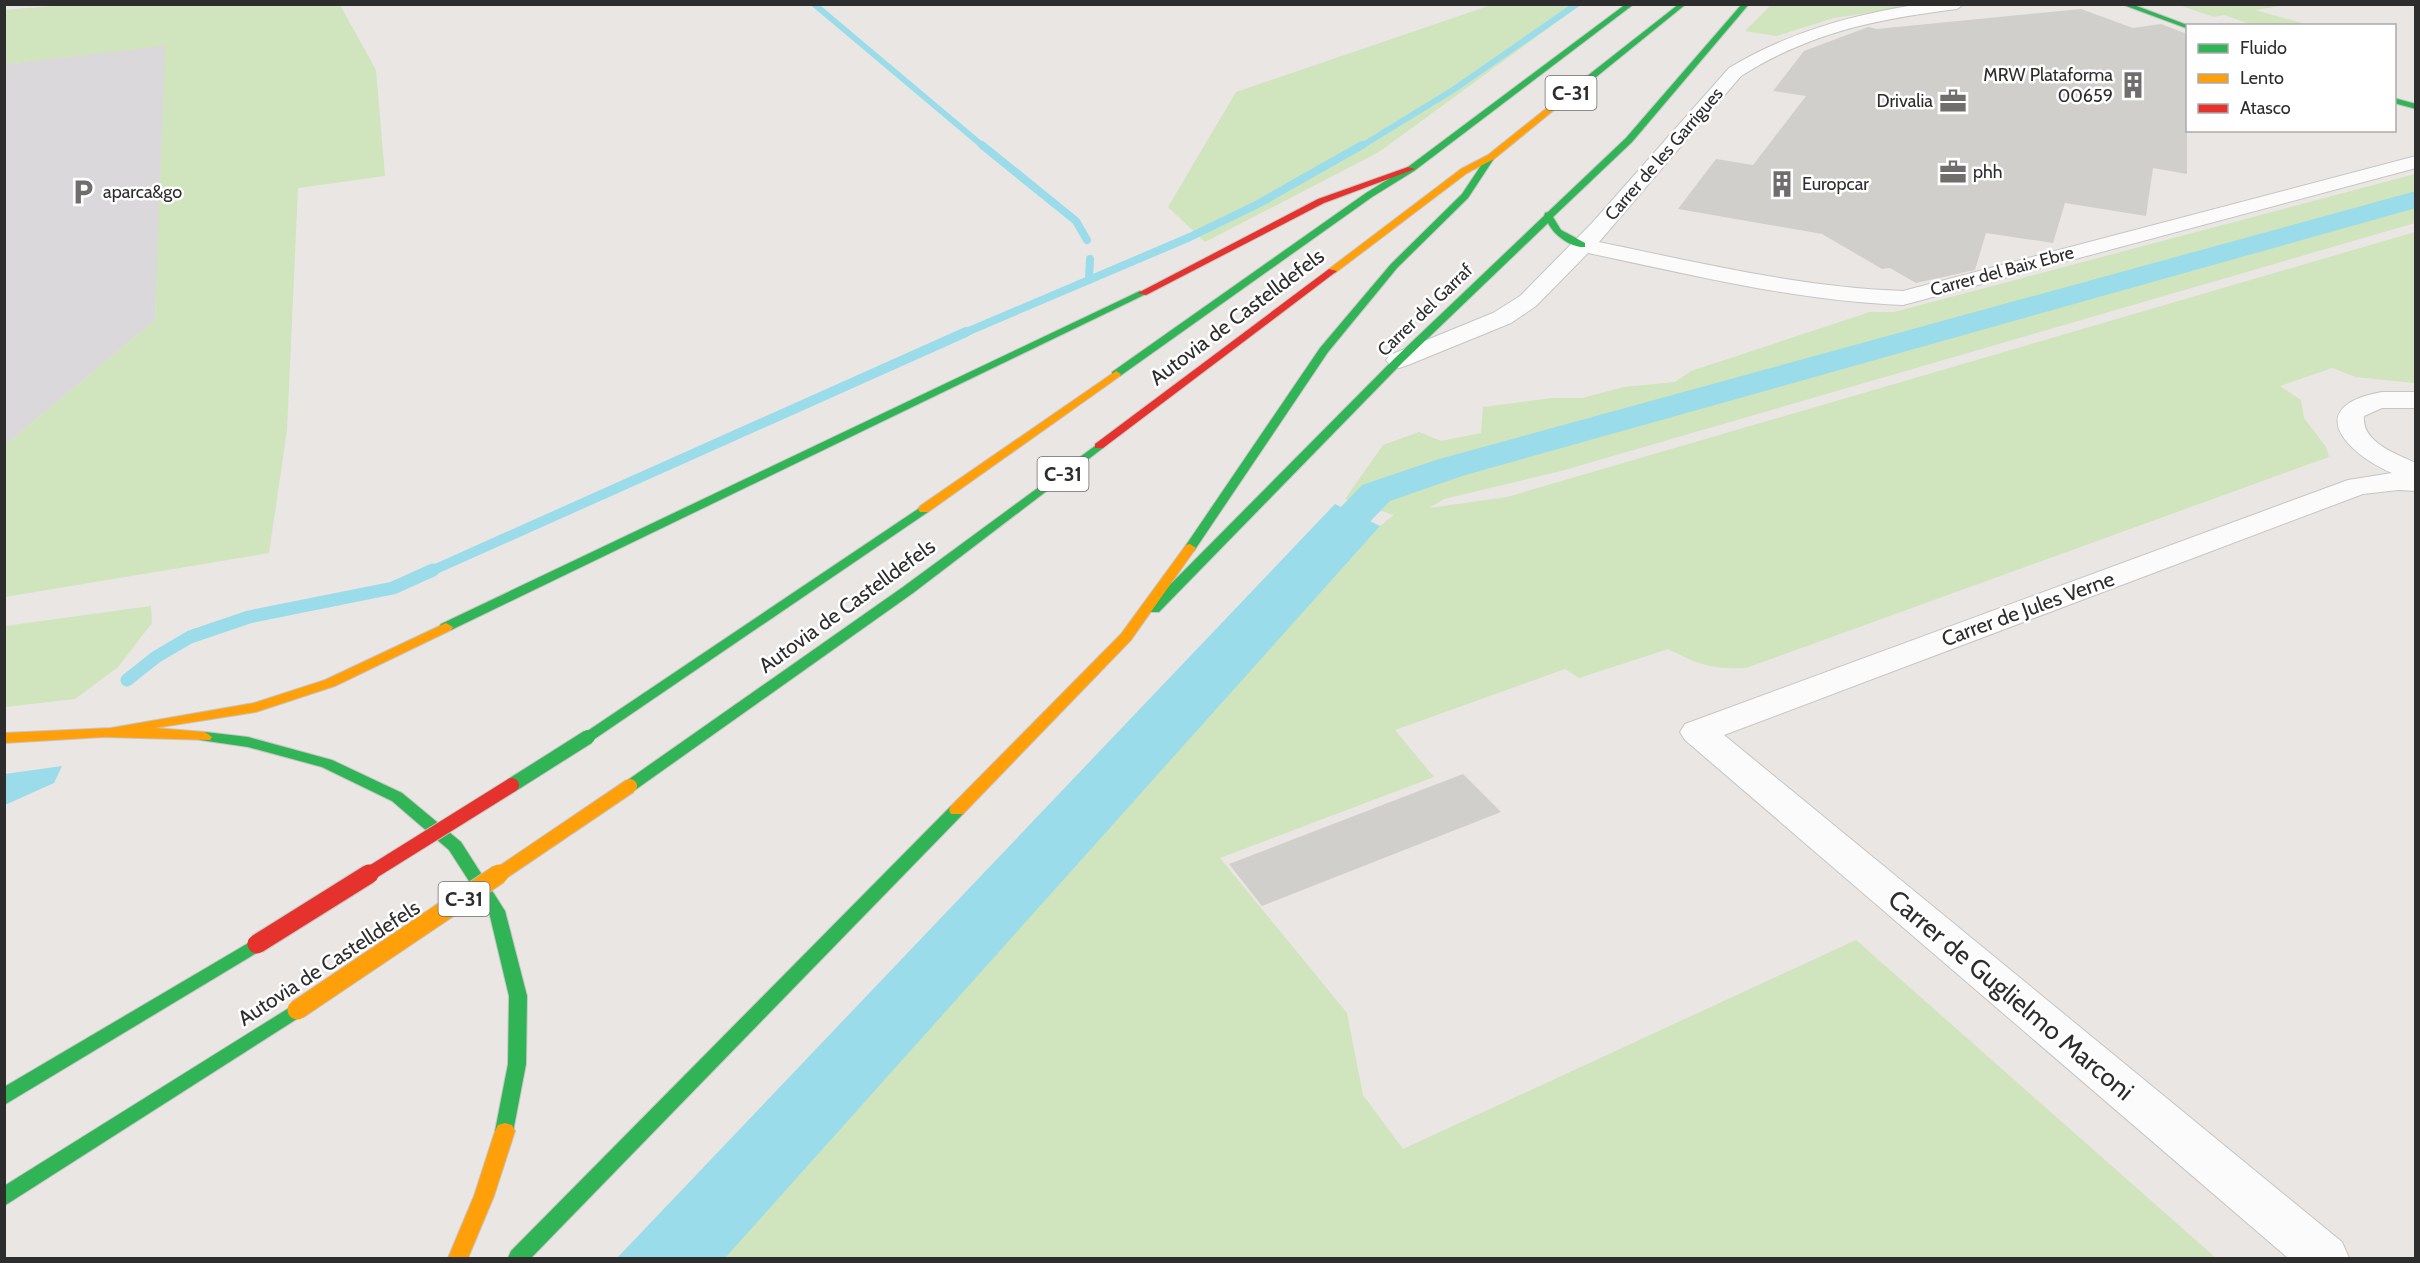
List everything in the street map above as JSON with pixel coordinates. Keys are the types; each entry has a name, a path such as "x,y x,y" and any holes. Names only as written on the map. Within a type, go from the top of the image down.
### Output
{"main road":[{"name":"Autovia de Castelldefels","path":"4,1096 429,839 588,737 851,561 1369,195 1411,169 1631,4"},
{"name":"Autovia de Castelldefels","path":"4,1197 297,1010 630,786 909,590 1464,171 1491,157 1683,4"},
{"name":"Carrer del Garraf","path":"1126,638 1399,360 1629,140 1746,4"},
{"path":"2124,4 2186,27"},
{"path":"2396,101 2415,107"},
{"path":"518,1258 1126,638 1153,602 1324,350 1394,266 1465,196 1491,157"},
{"path":"117,730 256,707 292,698 330,683 1174,278 1321,201 1411,169"},
{"path":"1548,215 1557,232 1582,245"},
{"path":"4,738 69,731 117,730 220,737 304,754 346,769 379,785 417,810 448,837 475,869 494,903 511,952 518,997 518,1044 513,1094 498,1155 480,1209 458,1258"}],"street":[{"name":"Carrer de les Garrigues","path":"1399,360 1502,318 1528,301 1600,228 1735,72 1757,57 1781,43 1828,27 1957,4"},
{"name":"Carrer del Baix Ebre","path":"1582,245 1785,288 1845,296 1903,297 2415,162"},
{"path":"2415,400 2374,402 2351,413 2348,422 2351,432 2375,453 2415,473"},
{"path":"2358,486 2374,470 2375,453"},
{"name":"Carrer de Jules Verne","path":"1698,732 2358,486 2398,481 2415,482"},
{"name":"Carrer de Guglielmo Marconi","path":"1698,732 2324,1258"}],"shaded area":[{"name":"aparca&go","path":"167,45 155,320 5,445 4,64"}],"green space":[{"path":"75,4 340,5 376,70 385,176 298,188 287,430 269,553 5,597 5,445 155,320 165,46 5,64 5,10"},
{"path":"1494,4 1580,5 1379,152 1205,242 1168,207 1236,92"},
{"path":"1771,5 1918,5 1834,18 1776,36 1745,31"},
{"path":"2179,5 2287,5 2255,10 2305,24 2250,24 2224,15 2214,17"},
{"path":"2415,174 2415,223 1561,471 1444,499 1429,508 1507,497 2415,232 2415,383 2356,377 2332,368 2280,386 2301,400 2304,418 2326,447 2329,457 1746,668 1706,665 1668,649 1579,678 1565,669 1395,730 1434,777 1220,858 1347,1013 1363,1095 1403,1149 1856,940 2216,1258 722,1258 1380,526 1394,515 1345,499 1383,445 1419,432 1441,441 1481,433 1483,407 1552,398 1582,398 1624,387 1675,382 1691,371 1870,312 1894,312"},
{"path":"151,606 152,623 118,667 75,699 5,707 5,626"}],"water":[{"path":"1335,504 1380,526 725,1258 617,1258"},
{"path":"62,766 54,783 5,805 5,774"}],"building":[{"path":"2081,9 2133,28 2161,24 2186,34 2187,174 2153,168 2146,216 2065,203 2053,243 1986,233 1975,270 1916,283 1890,268 1882,269 1822,234 1678,209 1716,159 1753,165 1806,96 1773,91 1804,51 1868,27 1877,29"},
{"path":"1463,774 1501,812 1262,906 1229,864"}],"waterway":[{"path":"814,4 984,147"},
{"path":"1360,147 1453,90 1577,4"},
{"path":"982,145 1076,221 1087,240"},
{"path":"1089,280 1190,237 1258,204 1362,145"},
{"path":"1313,557 1376,493 1449,468 2416,199"},
{"path":"1089,280 1090,259"},
{"path":"962,334 1089,280"},
{"path":"429,572 966,332"},
{"path":"127,680 156,657 190,637 249,617 393,588 433,570"}],"traffic: fast":[{"path":"1116,374 1369,195 1411,169 1631,4"},
{"path":"1561,101 1683,4"},
{"path":"1154,609 1399,360 1629,140 1746,4"},
{"path":"2124,4 2186,26"},
{"path":"2396,101 2416,107"},
{"path":"1190,548 1324,350 1394,266 1465,196 1491,157"},
{"path":"1548,215 1557,232 1582,245"},
{"path":"446,627 1143,293"},
{"path":"630,786 908,590 1099,446"},
{"path":"588,737 924,509"},
{"path":"205,737 248,742 327,763 397,797 455,846 497,911 518,996 517,1064 505,1131"},
{"path":"512,785 588,737"},
{"path":"518,1258 957,810"},
{"path":"4,1097 257,944"},
{"path":"4,1197 297,1010"}],"traffic: slow":[{"path":"1332,271 1464,171 1491,157 1561,101"},
{"path":"924,509 1116,374"},
{"path":"957,810 1126,637 1190,548"},
{"path":"117,730 256,707 330,683 446,627"},
{"path":"4,738 104,732 205,737"},
{"path":"297,1010 630,786"},
{"path":"458,1258 484,1196 505,1131"}],"traffic: jam":[{"path":"1143,293 1321,201 1411,169"},
{"path":"1099,446 1332,271"},
{"path":"257,944 512,785"}],"place":[{"name":"MRW Plataforma 00659","path":"2133,85"},
{"name":"Drivalia","path":"1953,101"},
{"name":"phh","path":"1953,172"},
{"name":"Europcar","path":"1782,184"},
{"name":"aparca&go","path":"83,192"}]}
